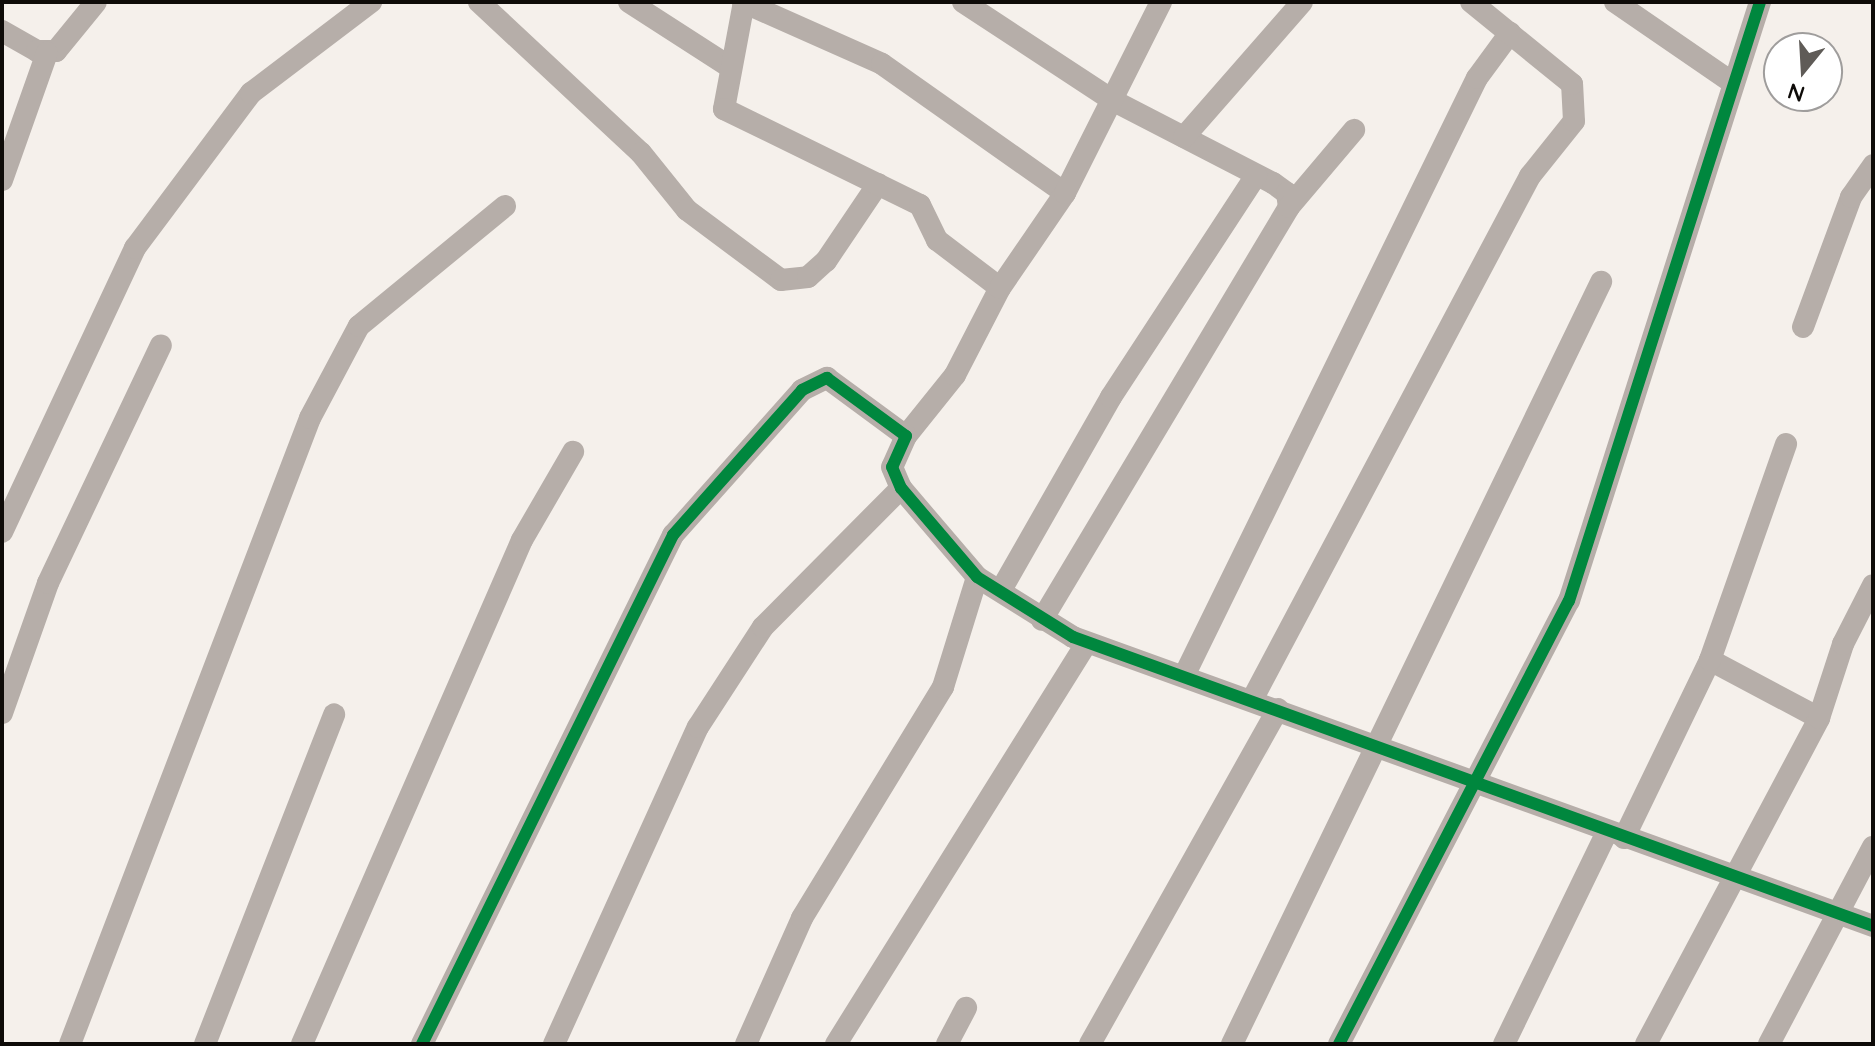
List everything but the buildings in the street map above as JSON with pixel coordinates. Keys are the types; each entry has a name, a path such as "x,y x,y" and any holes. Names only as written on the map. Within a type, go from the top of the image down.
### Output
{"street":[{"path":"2,180 47,53 96,2"},
{"path":"2,532 135,248 251,93 371,2"},
{"path":"479,2 641,153 687,210 781,280 808,277 826,261 878,184"},
{"path":"629,2 730,67"},
{"path":"1000,288 937,240 920,205 729,114 721,102 744,2 882,64 1065,193"},
{"path":"963,2 1112,100 1287,193 1289,207"},
{"path":"1161,2 1065,193 1000,288 955,375 906,436 892,467 901,488 977,577 1042,620 1087,643 1278,709 1471,784 1873,926"},
{"path":"1184,137 1302,2"},
{"path":"1252,700 1530,176 1574,121 1572,84 1471,2"},
{"path":"1615,2 1730,81"},
{"path":"1339,1044 1471,784 1569,601 1730,81 1760,2"},
{"path":"2,31 47,53"},
{"path":"1184,676 1477,78 1510,33"},
{"path":"1042,620 1289,207 1354,130"},
{"path":"1803,327 1851,197 1873,165"},
{"path":"1001,590 1111,397 1256,175"},
{"path":"70,1044 310,418 359,326 505,206"},
{"path":"1232,1044 1601,282"},
{"path":"2,713 48,583 161,345"},
{"path":"422,1044 673,535 814,380 846,387 906,436"},
{"path":"1504,1044 1710,660 1786,444"},
{"path":"302,1044 522,540 573,452"},
{"path":"554,1044 698,727 763,627 901,488"},
{"path":"746,1044 802,918 943,687 977,577"},
{"path":"1646,1044 1737,878 1819,718 1843,644 1873,585"},
{"path":"836,1044 1087,643"},
{"path":"1710,660 1819,718"},
{"path":"1090,1044 1278,709"},
{"path":"205,1044 334,714"},
{"path":"1769,1044 1873,847"},
{"path":"947,1044 966,1008"}],"cycle path":[{"path":"1339,1044 1569,601 1760,2"},
{"path":"422,1044 673,535 802,390 827,378 906,436 892,467 901,488 977,577 1073,637 1873,926"}]}
